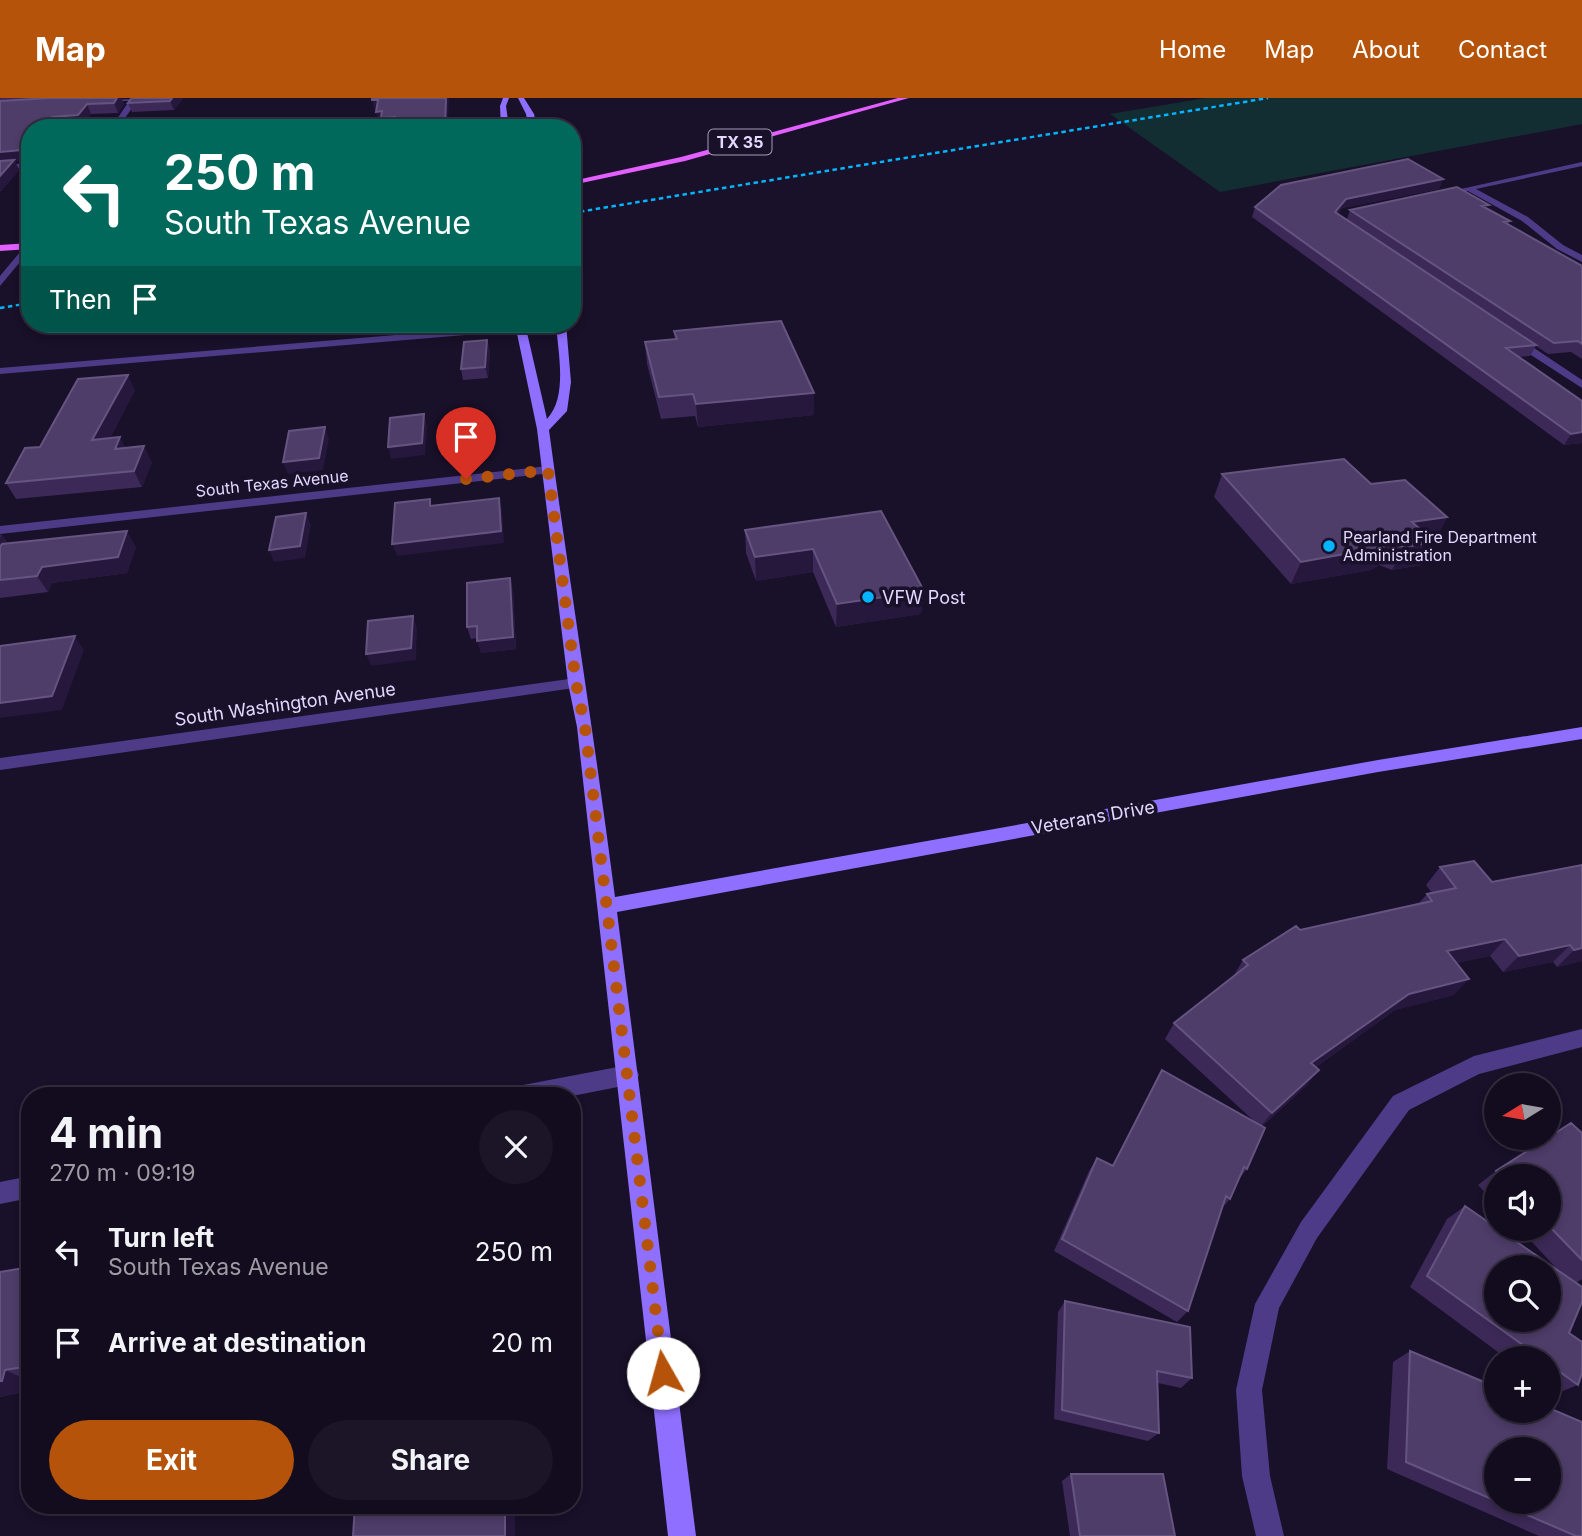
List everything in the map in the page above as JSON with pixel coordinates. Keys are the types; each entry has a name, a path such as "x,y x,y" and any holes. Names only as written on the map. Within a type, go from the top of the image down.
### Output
{"main road":[{"name":"TX 35","path":"581,181 682,159 906,98"},
{"path":"0,248 21,246"}],"street":[{"path":"120,119 135,98"},
{"path":"95,101 147,98"},
{"path":"504,119 503,106 506,98"},
{"path":"521,98 531,119"},
{"path":"1431,196 1582,164"},
{"path":"0,167 21,166"},
{"path":"1468,188 1525,219 1560,247 1582,259"},
{"path":"0,283 21,255"},
{"path":"1501,330 1582,385"},
{"path":"0,371 439,333"},
{"path":"522,333 543,429 576,683 585,727 682,1536"},
{"path":"543,429 561,411 565,382 562,333"},
{"name":"South Texas Avenue","path":"0,530 548,470"},
{"name":"South Washington Avenue","path":"0,764 576,683"},
{"name":"Veterans Drive","path":"606,906 1378,766 1582,733"},
{"path":"1270,1536 1256,1476 1249,1390 1267,1304 1309,1230 1401,1103 1474,1066 1582,1038"},
{"path":"565,1087 628,1075"},
{"path":"0,1193 21,1189"}],"green space":[{"path":"1206,98 1582,98 1582,124 1220,192 1110,114"}],"building":[{"path":"117,98 114,103 87,104 78,115 21,119 21,150 0,152 0,101"},
{"path":"132,98 172,98 170,101 128,103"},
{"path":"446,98 445,119 381,118 382,111 376,112 378,100 372,100"},
{"path":"1408,159 1443,179 1346,199 1335,212 1536,345 1506,348 1582,401 1582,432 1571,434 1255,207 1281,185"},
{"path":"14,160 0,176 0,161"},
{"path":"1457,187 1489,205 1482,206 1510,221 1504,222 1582,266 1582,344 1578,341 1554,343 1350,210"},
{"path":"781,321 814,393 696,404 693,394 659,397 645,342 677,339 674,331"},
{"path":"487,340 485,367 461,369 464,342"},
{"path":"128,375 92,440 120,437 115,449 144,446 134,471 6,483 25,448 40,447 78,379"},
{"path":"424,414 422,443 388,447 390,418"},
{"path":"325,427 319,458 283,462 289,431"},
{"path":"1344,459 1371,484 1405,480 1447,517 1412,522 1435,542 1404,547 1391,542 1383,547 1301,562 1222,474"},
{"path":"499,498 501,531 392,544 395,503 430,499 430,506"},
{"path":"881,511 924,591 837,604 813,549 755,557 745,530"},
{"path":"306,513 300,546 269,550 276,517"},
{"path":"127,531 118,557 42,567 37,576 0,580 2,544"},
{"path":"510,578 513,637 477,641 477,626 467,627 467,583"},
{"path":"413,616 411,648 366,654 368,621"},
{"path":"75,636 52,696 0,703 0,646"},
{"path":"1474,861 1492,882 1582,865 1582,948 1574,950 1570,945 1519,956 1505,939 1447,951 1469,979 1409,994 1311,1063 1319,1070 1272,1113 1174,1023 1248,965 1243,960 1296,926 1300,930 1432,901 1427,894 1456,888 1440,867"},
{"path":"1162,1070 1265,1128 1230,1199 1226,1196 1188,1311 1062,1239 1097,1158 1113,1166"},
{"path":"1571,1123 1582,1133 1582,1260 1561,1238 1561,1164 1507,1164 1529,1150 1561,1150 1561,1129"},
{"path":"1465,1206 1484,1219 1484,1241 1516,1241 1536,1255 1484,1255 1484,1317 1427,1276"},
{"path":"21,1268 21,1367 5,1370 2,1381 0,1381 0,1272"},
{"path":"1561,1272 1582,1287 1582,1302 1569,1333 1582,1342 1582,1373 1578,1385 1561,1373 1561,1346 1524,1346 1505,1332 1561,1332"},
{"path":"1065,1301 1190,1327 1192,1378 1157,1371 1159,1433 1062,1410"},
{"path":"1410,1351 1484,1382 1484,1423 1561,1423 1561,1413 1582,1422 1582,1536 1576,1536 1525,1514 1561,1514 1561,1437 1484,1437 1484,1496 1406,1462"},
{"path":"1071,1474 1163,1474 1175,1536 1080,1536"},
{"path":"354,1514 505,1514 505,1536 353,1536"}],"railway":[{"path":"581,212 1268,98"},
{"path":"0,308 21,304"}],"place":[{"name":"Pearland Fire Department Administration","path":"1329,546"},
{"name":"VFW Post","path":"868,597"}],"route":[{"path":"466,479 548,470 576,683 585,727 593,811 628,1075 663,1373"}]}
